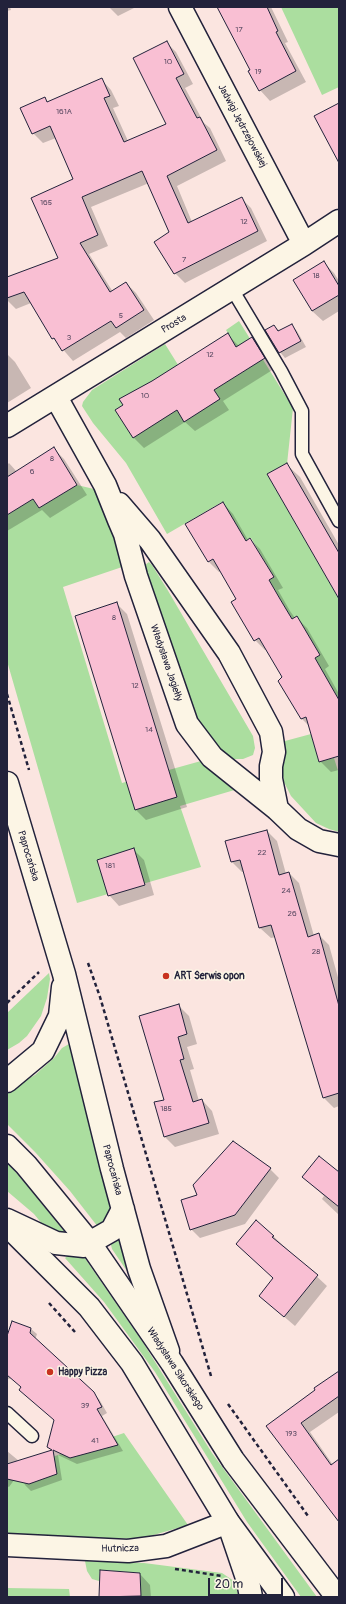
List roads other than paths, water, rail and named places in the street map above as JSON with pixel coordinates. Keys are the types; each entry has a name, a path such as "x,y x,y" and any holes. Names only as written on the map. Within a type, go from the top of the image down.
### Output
{"street":[{"name":"Jadwigi Jędrzejowskiej","path":"180,7 304,244"},
{"name":"Prosta","path":"7,426 232,289 339,221"},
{"name":"Władysława Jagiełły","path":"56,397 105,485 125,534 136,576 187,724 212,756 277,809 298,829 319,841 339,845"},
{"name":"Władysława Jagiełły","path":"105,485 127,515 150,540 228,653 271,732 274,752 272,779 277,809"},
{"name":"Paprocańska","path":"7,783 64,974 112,1169 139,1269 172,1363"},
{"name":"Paprocańska","path":"7,1081 43,1051 60,1016 64,974"},
{"path":"7,1061 43,1051"},
{"name":"Władysława Sikorskiego","path":"7,1146 26,1165 88,1242 172,1363 233,1460 336,1597"},
{"path":"7,1220 56,1243 84,1246 88,1242 112,1230 123,1209"},
{"path":"7,1225 89,1307 132,1363 228,1522 283,1597"},
{"path":"228,1522 248,1581 251,1597"},
{"name":"Hutnicza","path":"7,1545 128,1551 166,1546 228,1522"}],"lane":[{"path":"232,289 281,371 302,411 302,454 339,521"},
{"path":"7,1413 32,1436"}],"place":[{"name":"ART Serwis opon","path":"166,976"},
{"name":"Happy Pizza","path":"50,1372"}]}
